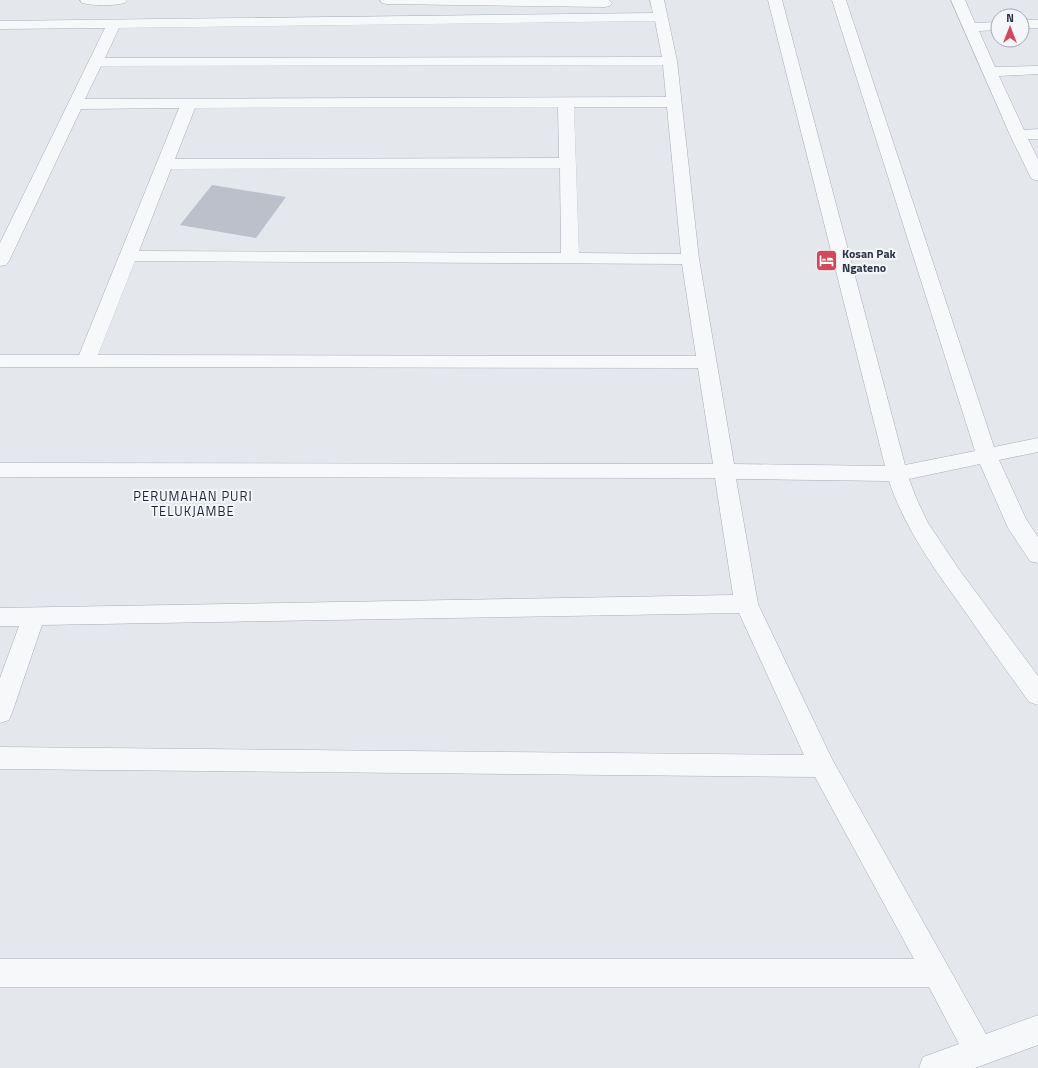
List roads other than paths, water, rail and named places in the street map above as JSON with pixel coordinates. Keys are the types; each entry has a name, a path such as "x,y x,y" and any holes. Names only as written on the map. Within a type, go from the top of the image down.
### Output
{"street":[{"path":"87,0 95,2 120,0"},
{"path":"387,0 612,3"},
{"path":"657,0 670,61 690,260 746,604 822,766 979,1052"},
{"path":"775,0 897,474 906,500 919,526 950,574 1038,695"},
{"path":"839,0 987,456 1016,522 1038,555"},
{"path":"958,0 1018,135 1038,176"},
{"path":"0,25 661,17"},
{"path":"0,261 114,24"},
{"path":"969,27 990,26"},
{"path":"97,62 670,61"},
{"path":"990,72 1038,70"},
{"path":"76,104 189,102 674,102"},
{"path":"86,362 189,102"},
{"path":"566,103 566,163 570,258"},
{"path":"1018,135 1038,134"},
{"path":"165,164 566,163"},
{"path":"127,256 690,260"},
{"path":"0,361 706,362"},
{"path":"0,470 724,471 897,474 1038,445"},
{"path":"0,617 34,618 746,604"},
{"path":"0,713 34,618"},
{"path":"0,758 822,766"},
{"path":"0,973 937,973"},
{"path":"934,1068 1038,1030"}],"place":[{"name":"Kosan Pak Ngateno","path":"826,261"}],"district":[{"name":"PERUMAHAN PURI TELUKJAMBE","path":"193,504"}]}
